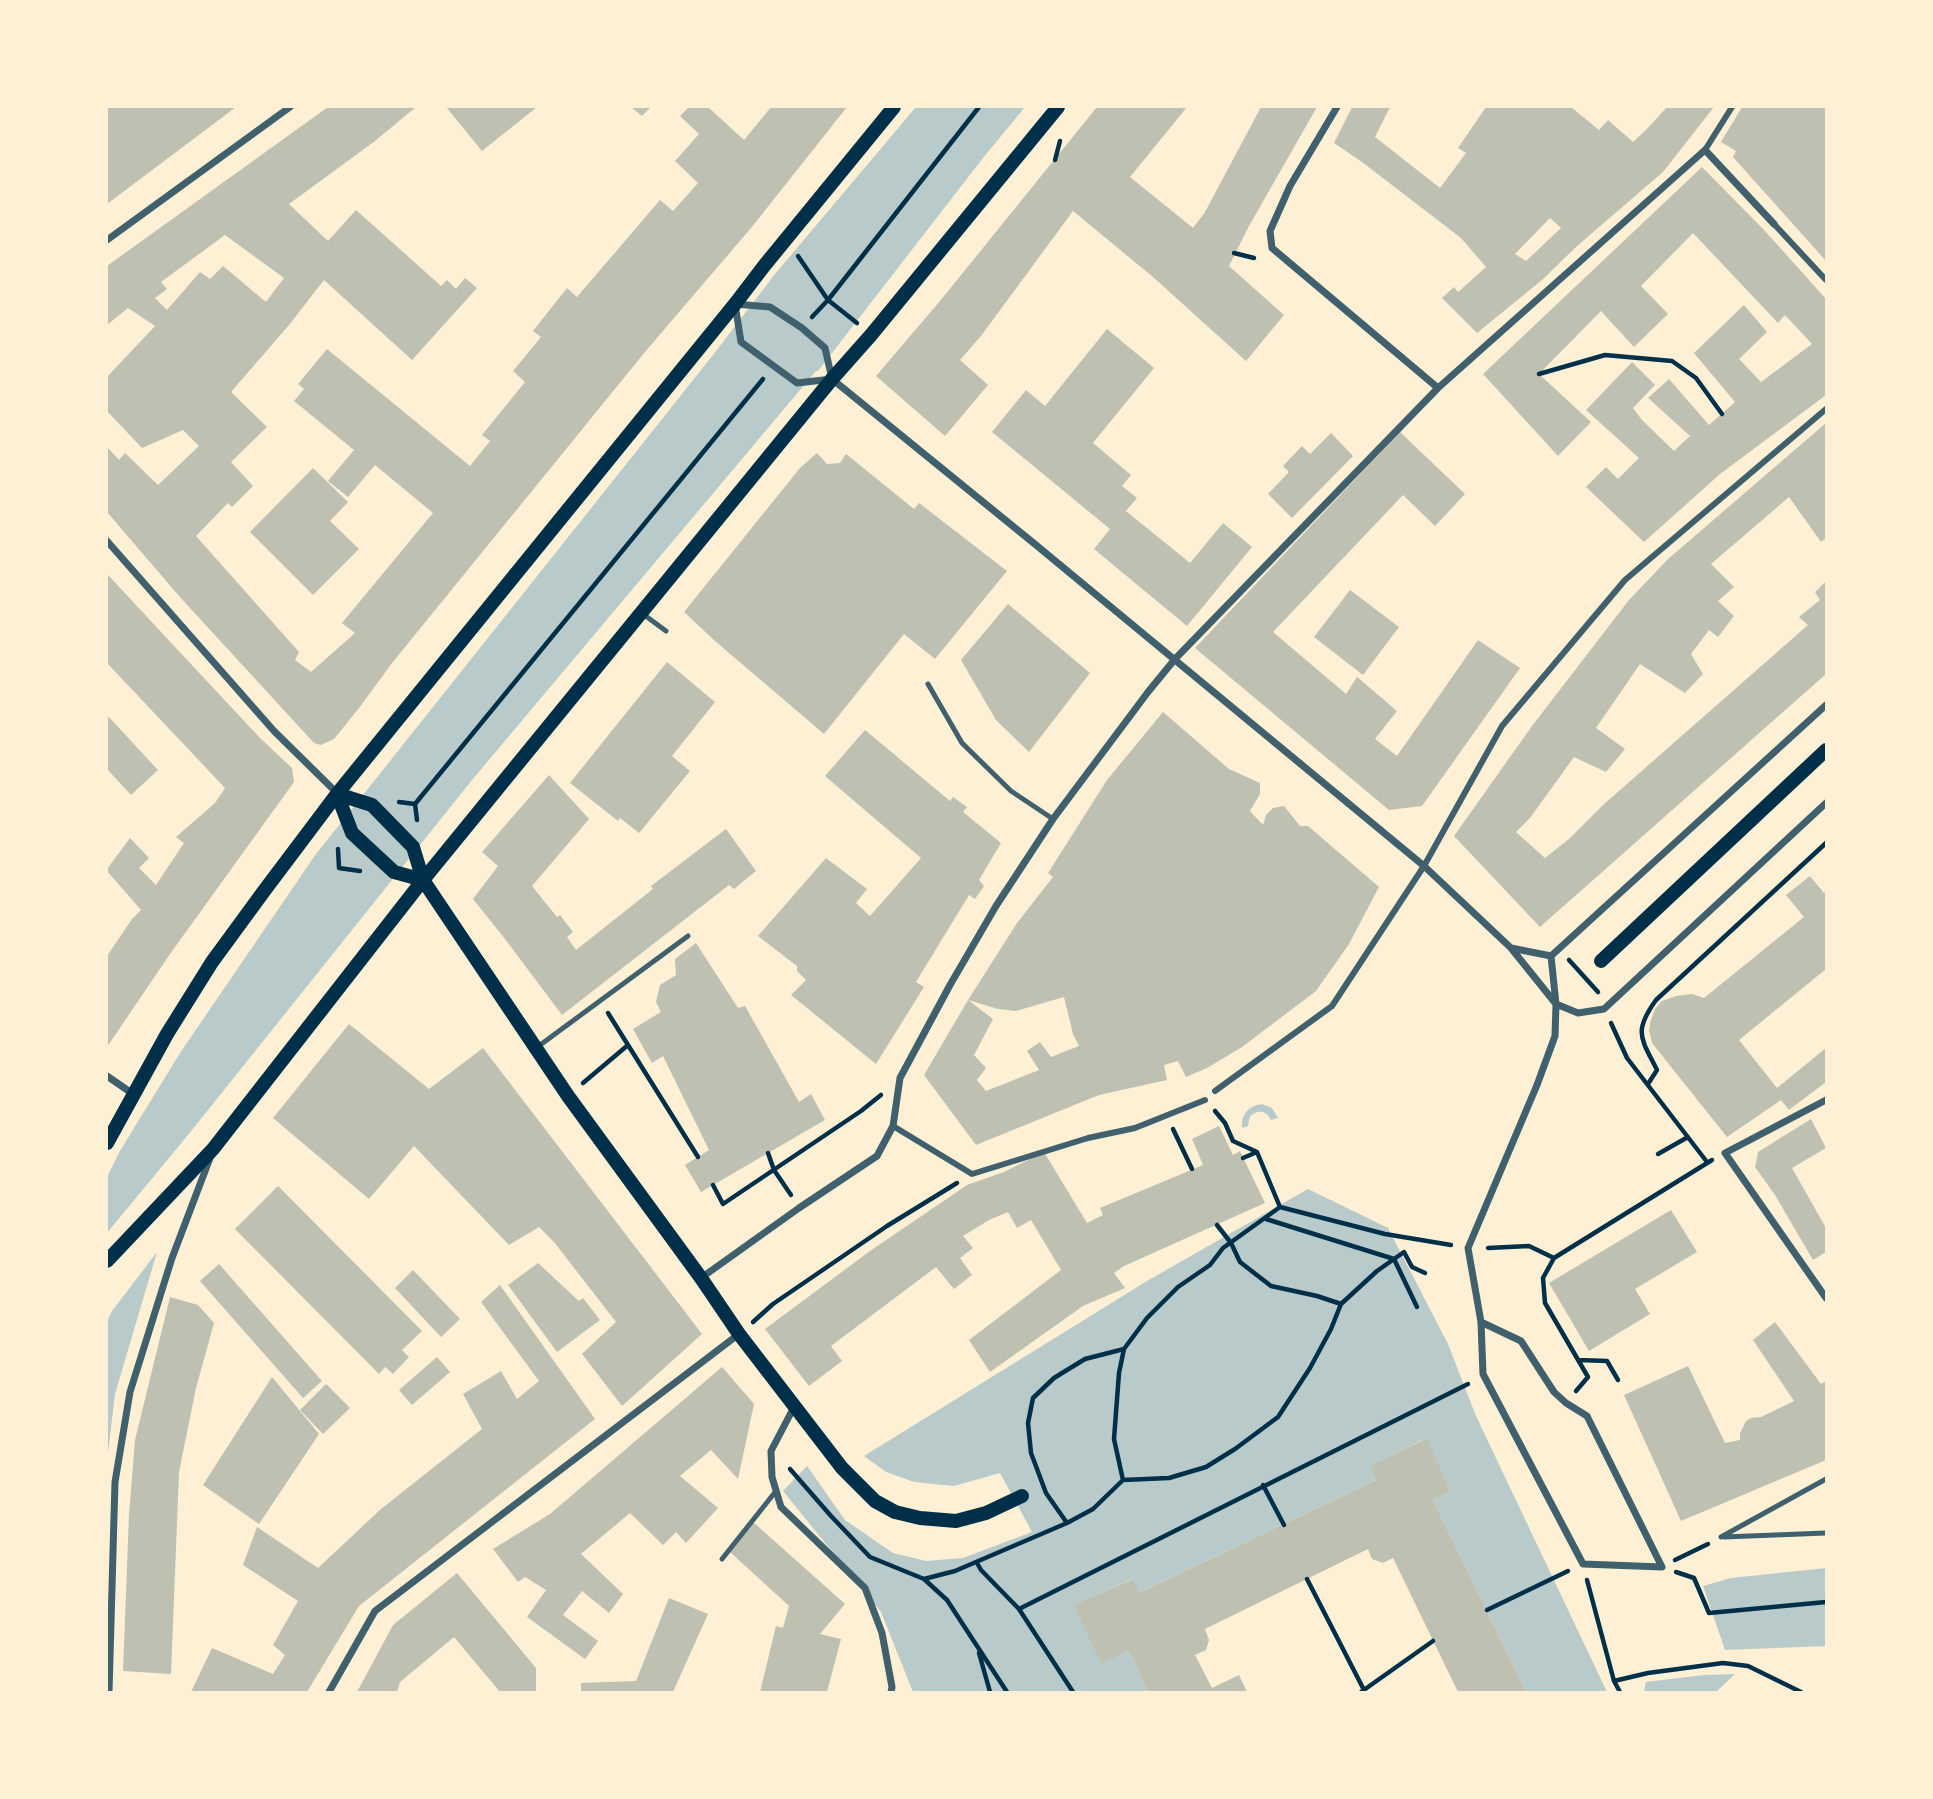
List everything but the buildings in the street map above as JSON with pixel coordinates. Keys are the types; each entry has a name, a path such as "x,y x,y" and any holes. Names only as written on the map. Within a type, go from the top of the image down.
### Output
{"main road":[{"path":"107,1143 167,1034 212,962 337,794 894,107"},
{"path":"107,1261 213,1149 423,880 1058,107"},
{"path":"1601,961 1826,750"},
{"path":"337,794 352,833 394,873 423,880"},
{"path":"337,794 372,805 413,846 423,880 568,1096 701,1278 738,1334 842,1468 875,1501 895,1512 920,1518 956,1521 986,1513 1022,1496"}],"street":[{"path":"107,240 290,107"},
{"path":"1337,107 1290,186 1270,231 1272,248 1438,388"},
{"path":"701,1278 877,1156 893,1126 900,1079 990,917 1053,819 1175,659 1438,388 1705,150 1732,107"},
{"path":"1705,150 1826,280"},
{"path":"832,379 797,383 741,342 735,304 770,307 802,328 825,348 832,379 1424,866 1511,948 1556,1004 1578,1013 1604,1009 1826,803"},
{"path":"1215,1091 1332,1006 1424,866 1502,726 1625,580 1826,409"},
{"path":"107,541 274,730 337,794"},
{"path":"1551,956 1826,705"},
{"path":"1511,948 1551,956"},
{"path":"1481,1322 1521,1341 1554,1392 1587,1416 1662,1567 1583,1564 1483,1374 1481,1322 1468,1248 1555,1036 1556,1004 1551,956"},
{"path":"107,1076 133,1094"},
{"path":"893,1126 972,1174 1088,1138 1135,1128 1205,1100"},
{"path":"1826,1100 1725,1153 1826,1298"},
{"path":"109,1692 115,1482 130,1392 172,1258 213,1149"},
{"path":"329,1692 375,1611 738,1334"},
{"path":"795,1406 771,1451 772,1477 781,1507 865,1588 882,1633 891,1692"}],"lane":[{"path":"642,614 666,631"},
{"path":"928,684 962,743 1011,791 1053,819"},
{"path":"536,1048 688,936"},
{"path":"1826,1479 1721,1537 1826,1532"},
{"path":"722,1559 776,1491"}],"path":[{"path":"802,328 828,300 979,107"},
{"path":"786,239 828,300 871,335"},
{"path":"1234,253 1254,258"},
{"path":"1539,374 1605,355 1672,361 1696,379 1722,414"},
{"path":"415,804 774,366"},
{"path":"1648,1084 1657,1070 1641,1037 1644,1017 1656,1000 1826,843"},
{"path":"604,1008 698,1157"},
{"path":"568,1096 628,1045"},
{"path":"1627,1058 1708,1163"},
{"path":"713,1185 723,1204 861,1111 900,1079"},
{"path":"1205,1100 1225,1123 1233,1141 1257,1152 1280,1207"},
{"path":"1167,1115 1192,1169"},
{"path":"1658,1154 1688,1136"},
{"path":"1243,1158 1257,1152"},
{"path":"768,1153 774,1170 799,1208"},
{"path":"1566,1403 1588,1377 1545,1303 1543,1278 1554,1258 1725,1153"},
{"path":"738,1334 773,1304 887,1226 972,1174"},
{"path":"1280,1207 1385,1234 1468,1248 1529,1246 1554,1258"},
{"path":"1123,1480 1114,1438 1119,1373 1124,1349 1147,1318 1178,1287 1210,1265 1223,1248 1280,1207"},
{"path":"1265,1219 1394,1259 1416,1307"},
{"path":"1217,1224 1231,1243 1240,1262 1271,1286 1340,1304"},
{"path":"1035,1537 1093,1509 1123,1480 1169,1478 1206,1467 1235,1449 1278,1417 1310,1368 1331,1329 1340,1304 1377,1271 1404,1252 1412,1267 1425,1273"},
{"path":"1067,1523 1046,1493 1031,1453 1028,1423 1033,1398 1054,1378 1085,1359 1124,1349"},
{"path":"1578,1360 1607,1361 1618,1380"},
{"path":"1019,1609 1483,1374"},
{"path":"1263,1485 1283,1525"},
{"path":"977,1563 1019,1609 1073,1692"},
{"path":"1583,1564 1620,1692"},
{"path":"1662,1567 1694,1578 1709,1613 1826,1602"},
{"path":"924,1579 947,1600 1007,1692"},
{"path":"1307,1579 1363,1691 1433,1641"},
{"path":"1487,1610 1553,1579"},
{"path":"977,1645 990,1692"},
{"path":"1615,1681 1647,1673 1723,1663 1748,1666 1801,1692"}],"shaded area":[{"path":"916,107 1025,107 818,371 472,780 107,1233 107,1177 120,1151 180,1053 316,854 775,274"},
{"path":"1262,1104 1272,1108 1278,1118 1271,1120 1266,1113 1257,1112 1250,1116 1248,1126 1242,1128 1246,1112"},
{"path":"1308,1189 1388,1228 1448,1344 1476,1416 1607,1692 1526,1692 1433,1500 1450,1492 1426,1438 1371,1466 1376,1480 1139,1593 1132,1579 1075,1605 1101,1663 1129,1651 1148,1692 913,1692 881,1612 783,1491 807,1466 845,1520 893,1553 926,1561 963,1558 1032,1532 1000,1473 954,1486 914,1482 886,1472 864,1456 1147,1281"},
{"path":"157,1252 115,1394 107,1461 107,1322 112,1311"},
{"path":"1826,1568 1826,1646 1725,1650 1703,1586 1731,1578"},
{"path":"1735,1674 1716,1692 1644,1692 1646,1682"}]}
